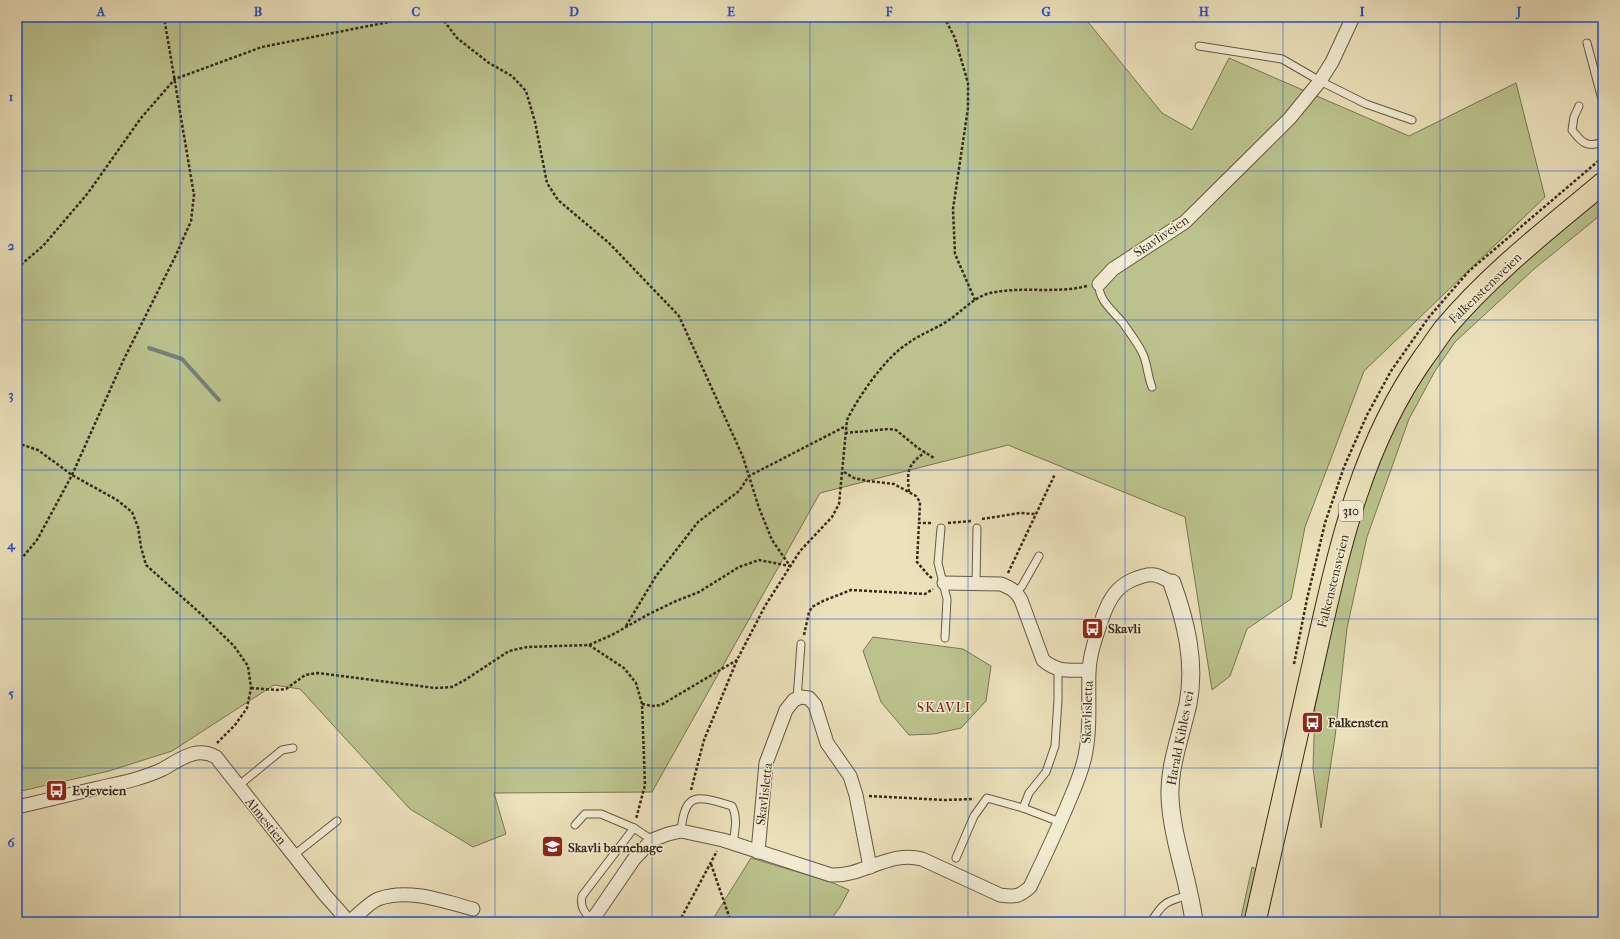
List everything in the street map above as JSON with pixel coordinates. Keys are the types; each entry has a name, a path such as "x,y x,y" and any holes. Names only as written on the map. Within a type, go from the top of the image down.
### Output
{"main road":[{"name":"Falkenstensveien","path":"1255,922 1327,603 1346,526 1362,474 1385,422 1413,373 1443,329 1485,285 1603,183"}],"street":[{"name":"Skavliveien","path":"1099,284 1113,269 1185,222 1290,118 1320,81 1332,62 1353,17"},
{"name":"Skavlisletta","path":"592,921 634,859 652,840 668,834 681,832 728,842 831,875 842,876 854,874 904,856 914,857 922,859 1000,895 1022,895 1030,887 1060,822 1078,778 1085,756 1088,735 1089,670 1093,643 1109,600 1119,587 1143,575 1152,574 1160,576 1172,583"},
{"path":"944,583 1005,586 1017,592 1043,660 1058,670"},
{"name":"Harald Kihles vei","path":"1172,583 1179,605 1191,657 1192,676 1173,765 1170,795 1174,831 1194,922"},
{"name":"Skavlisletta","path":"1058,670 1089,670"},
{"path":"797,699 800,697 809,698 815,704 827,742 850,776 856,795 870,867"},
{"name":"Skavlisletta","path":"758,852 766,763 786,710 794,700 797,699"},
{"path":"17,807 133,780 161,770 186,756 199,752 208,752"},
{"name":"Almestien","path":"208,752 216,756 238,786 325,895 349,922 377,899 396,895 416,895 473,909"}],"lane":[{"path":"1586,43 1603,103"},
{"path":"1199,46 1282,59 1320,81 1366,104 1412,120"},
{"path":"1579,106 1574,117 1572,130 1578,138 1586,144 1592,146 1603,142"},
{"path":"1099,284 1100,294 1104,301 1123,324 1142,351 1148,366 1149,379 1152,387"},
{"path":"940,526 938,563 947,599 944,638"},
{"path":"976,528 976,584"},
{"path":"1017,592 1039,556"},
{"path":"797,699 801,644"},
{"path":"1023,808 1029,794 1046,772 1055,746 1058,670"},
{"name":"Almestien","path":"238,786 282,750 293,748"},
{"path":"681,832 687,805 696,798 705,798 732,806 736,813 736,824 728,842"},
{"path":"956,858 974,816 987,798 1023,808 1060,822"},
{"path":"575,825 585,814 601,814 634,828 652,840"},
{"name":"Almestien","path":"294,855 337,821"},
{"name":"Skavlisletta","path":"592,921 583,911 581,904 582,896 634,828"},
{"path":"1151,922 1159,908 1171,900 1189,894"}],"path":[{"path":"17,564 37,540 72,475 123,361 176,255 191,221 194,195 164,17"},
{"path":"17,268 43,246 88,193 141,118 174,79 262,47 414,17"},
{"path":"441,17 457,38 489,63 512,76 526,91 535,122 547,183 558,200 609,242 679,316 743,457 759,508 772,540 790,566"},
{"path":"944,17 955,38 968,83 968,108 953,209 955,254 975,300"},
{"path":"687,805 704,740 737,660 766,606 790,566 800,551 832,517 839,504 846,425 852,410 881,368 893,354 906,344 939,326 982,296 1007,290 1067,290 1099,284"},
{"path":"626,627 656,576 698,522 739,491 749,476 846,425"},
{"path":"845,434 889,429 896,430 934,458"},
{"path":"17,443 38,450 72,475 117,500 132,512 138,527 146,566 201,614 234,646 248,666 251,688 247,708 234,725 208,752"},
{"path":"909,492 910,465 925,452"},
{"path":"843,472 854,478 894,484 916,496 920,502 917,562 929,576 944,583"},
{"path":"1005,586 1007,574 1055,474"},
{"path":"982,519 1020,513 1035,514"},
{"path":"947,523 974,520"},
{"path":"920,523 940,526"},
{"path":"251,688 277,690 286,689 305,675 318,673 435,688 452,687 466,680 509,651 527,647 588,645 612,635 647,615 676,601 699,592 740,567 759,560 790,566"},
{"path":"801,644 809,612 812,607 823,601 851,590 925,594 944,583"},
{"path":"588,645 624,668 636,683 642,704 645,785 634,828"},
{"path":"642,704 653,706 661,705 737,660"},
{"path":"856,795 945,800 987,798"},
{"path":"679,922 710,864 728,842"},
{"path":"710,864 731,922"}],"green space":[{"path":"17,17 1084,17 1162,113 1192,130 1229,58 1409,136 1516,83 1545,197 1364,371 1305,527 1291,599 1247,629 1230,676 1212,690 1185,517 1008,445 820,493 652,792 494,793 506,834 473,847 410,809 300,689 274,685 172,751 109,771 17,792"},
{"path":"1603,194 1603,213 1534,269 1455,342 1435,371 1409,419 1367,537 1347,628 1335,737 1321,828 1313,768 1315,707 1360,499 1412,387 1475,306"},
{"path":"873,637 963,649 991,666 986,701 961,728 934,734 909,735 881,702 863,651"},
{"path":"751,858 831,882 849,890 840,907 829,922 711,922"},
{"path":"1252,867 1258,870 1246,922 1240,922"}],"waterway":[{"path":"149,348 182,359 219,400"}],"place":[{"name":"Skavli","path":"1092,628"},
{"name":"Falkensten","path":"1313,722"},
{"name":"Evjeveien","path":"57,790"},
{"name":"Skavli barnehage","path":"553,847"}],"district":[{"name":"SKAVLI","path":"944,707"}]}
